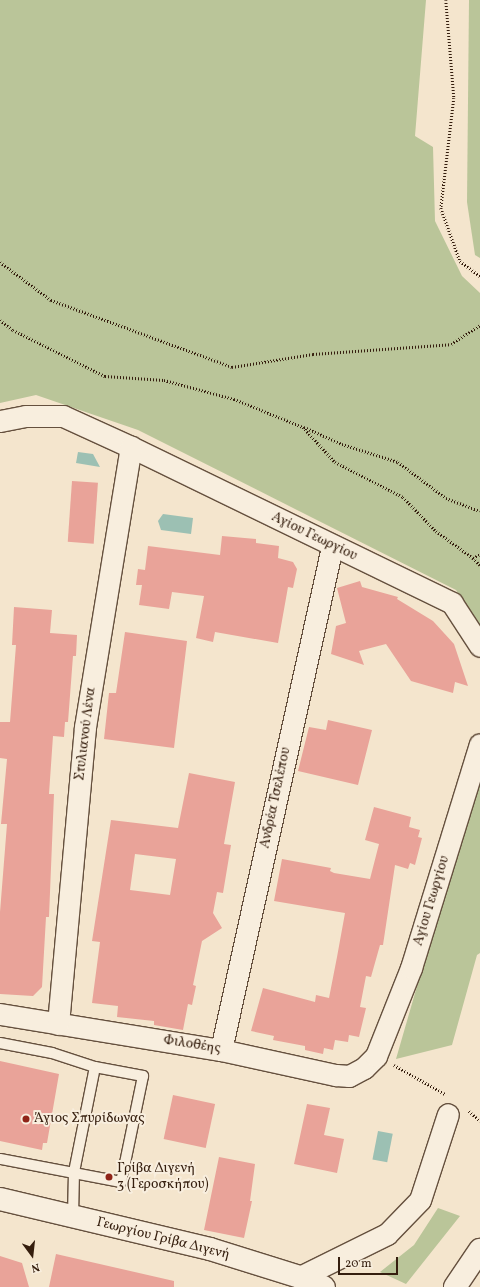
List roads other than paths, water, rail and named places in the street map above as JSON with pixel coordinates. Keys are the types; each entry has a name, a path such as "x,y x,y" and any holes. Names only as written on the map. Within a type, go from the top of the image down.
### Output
{"street":[{"name":"Αγίου Γεωργίου","path":"0,421 26,416 63,416 131,447 332,547 452,603 480,646"},
{"name":"Στυλιανού Λένα","path":"58,1024 85,727 131,447"},
{"name":"Ανδρέα Τσελέπου","path":"221,1050 332,547"},
{"name":"Αγίου Γεωργίου","path":"376,1056 411,968 480,744"},
{"name":"Φιλοθέης","path":"0,1014 221,1050 349,1076 364,1068 376,1056"},
{"path":"305,1282 387,1234 420,1200 455,1106"},
{"name":"Γεωργίου Γρίβα Διγενή","path":"0,1199 210,1249 305,1282 324,1287"},
{"path":"455,1287 480,1250"}],"lane":[{"path":"0,1043 52,1053 95,1067 143,1076 121,1182 0,1159"},
{"path":"73,1216 74,1172 95,1067"}],"water":[{"path":"78,452 93,454 100,467 76,463"},
{"path":"163,514 193,518 191,534 161,530 158,521"},
{"path":"378,1131 393,1134 387,1162 372,1159"}],"place":[{"name":"Άγιος Σπυρίδωνας","path":"26,1119"},
{"name":"Γρίβα Διγενή 3 (Γεροσκήπου)","path":"109,1177"}]}
